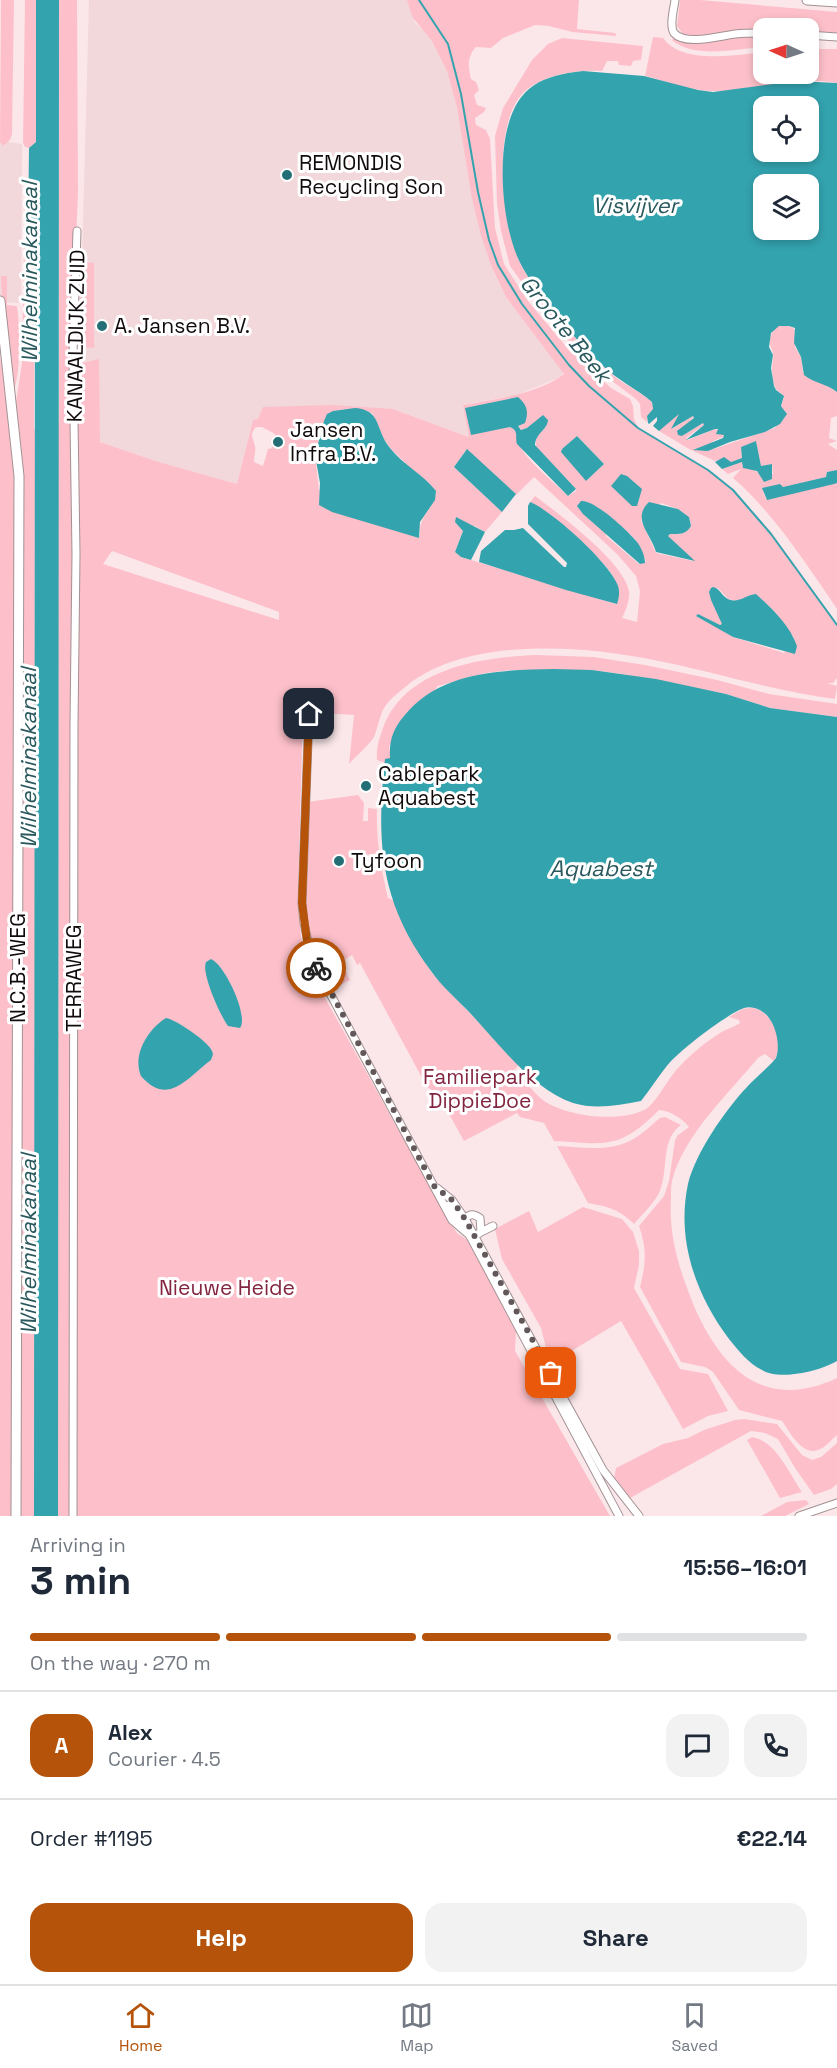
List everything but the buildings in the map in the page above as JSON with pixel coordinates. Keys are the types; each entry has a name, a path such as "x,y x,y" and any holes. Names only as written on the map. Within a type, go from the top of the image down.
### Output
{"street":[{"path":"675,0 672,27 675,34 681,37 701,39 753,33"},
{"path":"807,0 837,2"},
{"path":"819,36 837,37"},
{"name":"KANAALDIJK ZUID","path":"74,441 72,354 77,231"},
{"name":"N.C.B.-WEG","path":"0,302 19,476 16,1516"},
{"name":"TERRAWEG","path":"73,1516 76,554 74,441"},
{"path":"309,714 302,875 304,923 307,941 318,973 333,996 452,1220 465,1230 619,1516"},
{"path":"434,1186 452,1200 478,1234 603,1470 639,1516"},
{"path":"465,1219 470,1215 480,1218 478,1234"},
{"path":"465,1219 465,1230"},
{"path":"478,1234 493,1226"},
{"path":"799,1516 837,1503"}],"shaded area":[{"path":"89,0 417,0 414,22 454,57 506,297 564,373 558,378 517,395 463,405 470,437 393,409 253,420 237,484 159,462 83,436 82,263"},
{"path":"0,141 22,144 21,303 0,302"}],"green space":[{"path":"1,0 14,0 12,134 10,140 3,146 0,142"},
{"path":"25,0 36,0 36,142 29,148 23,143"},
{"name":"Nieuwe Heide","path":"59,0 77,0 78,192 70,384 72,556 78,557 76,369 80,364 99,359 100,442 159,462 237,484 253,420 258,419 263,407 333,405 393,409 469,437 463,405 529,391 554,381 564,374 506,297 491,265 472,199 457,107 447,71 432,41 413,18 407,0 579,0 577,29 615,33 617,36 572,32 535,25 503,38 491,48 476,47 471,54 469,66 471,79 476,82 479,90 474,95 477,105 486,108 475,118 476,125 486,130 490,139 495,228 504,264 528,301 569,350 611,388 630,399 638,428 708,470 733,490 770,531 837,625 837,678 833,683 827,683 837,686 835,699 620,654 589,650 522,649 457,660 429,672 404,688 387,703 382,711 374,737 349,764 354,715 303,712 298,894 301,937 309,969 449,1221 457,1233 470,1242 516,1331 515,1351 610,1516 0,1516 0,357 10,414 19,528 24,531 23,469 16,402 22,363 24,249 35,240 34,429 59,422","holes":["344,409 372,413 383,438 391,449 436,493 421,523 420,536 319,490 315,455 320,433 333,411","518,426 522,430 547,426 536,437 536,447 576,491 568,496 538,468 521,448 510,427","256,427 262,427 275,434 272,448 268,449 263,466 254,462 253,432","577,436 604,464 586,481 561,450","466,450 516,495 534,477 617,554 636,576 640,591 637,622 622,618 629,591 615,566 589,539 535,496 530,502 550,515 577,538 611,573 616,584 616,604 461,557 455,552 463,530 461,527 475,526 485,532 502,512 454,467","661,503 678,509 689,517 691,526 687,531 667,536 693,561 656,553 641,520","601,510 635,539 646,561 639,564 606,536","112,551 279,612 279,620 103,564","711,588 718,588 728,599 737,601 745,598 767,605 794,638 784,653 733,637 696,614 720,625 723,624 712,602"]},
{"path":"680,0 837,12 837,33 819,32 819,18 753,18 753,29 694,36 683,34 677,26"},
{"path":"653,37 663,38 683,52 696,55 724,56 753,53 753,84 782,84 728,91 704,91 645,76"},
{"path":"674,37 699,42 753,37 753,48 703,51 681,46 672,40"},
{"path":"562,38 643,46 641,60 633,61 631,66 619,65 618,61 607,61 602,71 561,74 541,81 524,92 513,107 503,154 503,180 510,233 525,272 566,327 614,376 652,402 653,409 647,416 647,422 641,417 640,404 636,399 592,366 548,319 510,266 501,231 497,204 495,136 503,108 532,60 548,44"},
{"path":"819,49 837,49 837,83 819,81"},
{"path":"82,262 94,263 94,348 81,347 77,342"},
{"path":"1,276 7,276 7,305 17,306 18,314 19,361 14,389 3,308"},
{"path":"782,325 796,330 795,347 801,357 803,372 837,392 837,416 831,418 829,438 837,441 828,444 837,450 837,470 827,472 826,477 763,492 766,499 837,483 837,609 776,523 733,478 741,469 728,474 722,469 742,462 743,468 753,469 762,476 773,474 772,464 761,466 756,442 741,447 742,458 731,462 715,461 659,431 678,414 672,429 693,416 682,436 703,423 704,425 686,438 688,440 715,429 724,435 713,441 708,451 775,428 785,411 781,406 784,397 776,389 773,380 773,354 770,338 775,328"},
{"path":"537,655 594,657 645,665 769,694 837,704 837,717 770,708 726,694 622,674 592,670 513,670 485,673 438,686 389,746 391,759 385,763 377,760 380,736 394,708 409,692 427,679 470,663"},
{"name":"Familiepark DippieDoe","path":"358,795 364,803 363,821 368,821 368,808 377,809 377,832 388,898 393,900 408,935 432,973 519,1065 514,1070 539,1097 553,1106 579,1114 608,1117 623,1116 646,1109 677,1069 697,1050 720,1033 740,1023 739,1020 729,1017 750,1008 765,1014 771,1020 778,1046 774,1061 765,1054 758,1058 708,1116 678,1164 671,1187 672,1233 680,1266 697,1313 724,1357 741,1373 761,1384 783,1390 808,1388 837,1378 837,1435 823,1448 812,1451 801,1446 782,1421 739,1410 713,1372 705,1367 681,1362 640,1287 645,1256 639,1226 664,1196 669,1181 675,1140 689,1127 683,1121 671,1113 659,1110 645,1123 622,1138 611,1142 587,1143 554,1141 544,1123 520,1117 517,1113 464,1141 438,1094 427,1087 360,963 357,965 352,955 341,962 350,980 330,990 317,966 307,929 305,886 307,802"},
{"path":"665,1117 681,1125 674,1131 667,1148 662,1186 644,1214 634,1224 613,1209 588,1203 557,1146 597,1148 616,1146 642,1134 660,1118"},
{"path":"583,1207 622,1219 633,1232 639,1251 639,1265 634,1288 680,1369 708,1374 728,1411 708,1416 683,1429 621,1321 550,1364 541,1328 502,1259 495,1229 529,1211 538,1232"},
{"path":"744,1419 777,1424 802,1455 812,1460 821,1457 837,1443 837,1484 831,1489 814,1495 778,1439 765,1433 751,1431 630,1498 614,1479 616,1468 663,1444"},
{"path":"752,1437 761,1440 775,1451 802,1492 780,1498 747,1440"},
{"path":"806,1500 809,1504 785,1516 761,1516 787,1502"}],"water":[{"path":"36,0 59,0 58,1516 34,1516 35,240 28,234 29,148 36,142"},
{"name":"Visvijver","path":"583,71 644,76 713,92 773,84 837,83 837,392 804,375 801,357 794,343 795,328 779,326 771,333 769,347 773,355 771,368 774,386 784,396 781,406 787,414 780,424 765,432 708,451 693,450 723,438 724,435 716,434 718,429 686,440 704,425 703,423 682,436 678,435 677,431 694,418 693,416 671,429 679,414 659,431 653,426 657,417 648,423 647,416 653,409 652,402 610,372 568,330 523,269 508,228 503,163 510,118 516,105 531,87 553,76"},
{"path":"518,397 527,412 525,423 518,426 521,430 543,415 548,420 546,427 537,437 535,445 576,489 568,496 517,444 516,432 510,427 471,435 465,408"},
{"path":"355,408 364,410 374,417 390,448 436,491 435,500 420,522 419,538 332,512 319,505 320,483 315,455 324,421 327,414 333,411"},
{"path":"577,436 604,464 586,481 561,452"},
{"path":"756,441 761,466 772,464 772,479 764,482 757,471 743,468 742,462 722,469 715,462 724,457 731,462 742,458 741,447"},
{"path":"467,449 516,494 502,512 454,467"},
{"path":"837,470 837,483 834,484 767,500 762,488 780,484 783,487 826,477 827,472"},
{"path":"621,474 627,476 642,489 637,506 632,506 611,486"},
{"path":"581,501 602,510 626,531 640,546 645,563 640,564 583,514 577,506"},
{"path":"530,502 552,515 593,552 613,576 618,586 617,604 479,562 481,551 505,530 523,528 566,567 567,563 528,524"},
{"path":"649,502 678,509 689,517 691,526 687,531 668,536 695,561 656,552 642,521 644,508"},
{"path":"456,517 485,532 471,560 455,552 463,531 455,522"},
{"path":"713,587 725,597 733,600 756,594 780,617 794,638 797,646 795,654 733,637 696,616 698,614 722,624 709,592"},
{"name":"Aquabest","path":"592,670 656,679 726,694 770,708 837,717 837,1361 830,1365 811,1371 779,1375 752,1364 729,1339 707,1304 698,1285 687,1246 685,1205 692,1172 712,1133 729,1108 776,1058 778,1044 769,1018 760,1010 748,1007 715,1025 672,1060 641,1101 599,1106 573,1103 558,1097 531,1077 445,988 419,953 398,915 387,877 381,827 385,759 390,758 392,736 397,726 419,701 453,682 493,672"},
{"path":"211,959 223,971 234,991 241,1013 240,1028 228,1026 216,1004 205,967 206,962"},
{"path":"166,1018 177,1022 198,1037 210,1047 213,1055 211,1060 185,1081 169,1089 160,1089 141,1076 139,1060 143,1043 153,1029"}],"waterway":[{"name":"Groote Beek","path":"419,0 448,44 461,94 489,240 498,265 522,304 569,365 589,386 638,428 708,470 733,490 771,534 837,625"}],"way so far":[{"path":"316,968 434,1186 452,1200 465,1219 551,1373"}],"place":[{"name":"REMONDIS Recycling Son","path":"287,175"},
{"name":"A. Jansen B.V.","path":"102,326"},
{"name":"Jansen Infra B.V.","path":"278,442"},
{"name":"Cablepark Aquabest","path":"366,786"},
{"name":"Tyfoon","path":"339,861"}],"route":[{"path":"309,714 304,794 302,903 307,941 316,968"}],"water label":[{"name":"Wilhelminakanaal","path":"29,272"},
{"name":"Wilhelminakanaal","path":"28,758"},
{"name":"Wilhelminakanaal","path":"28,1244"}]}
